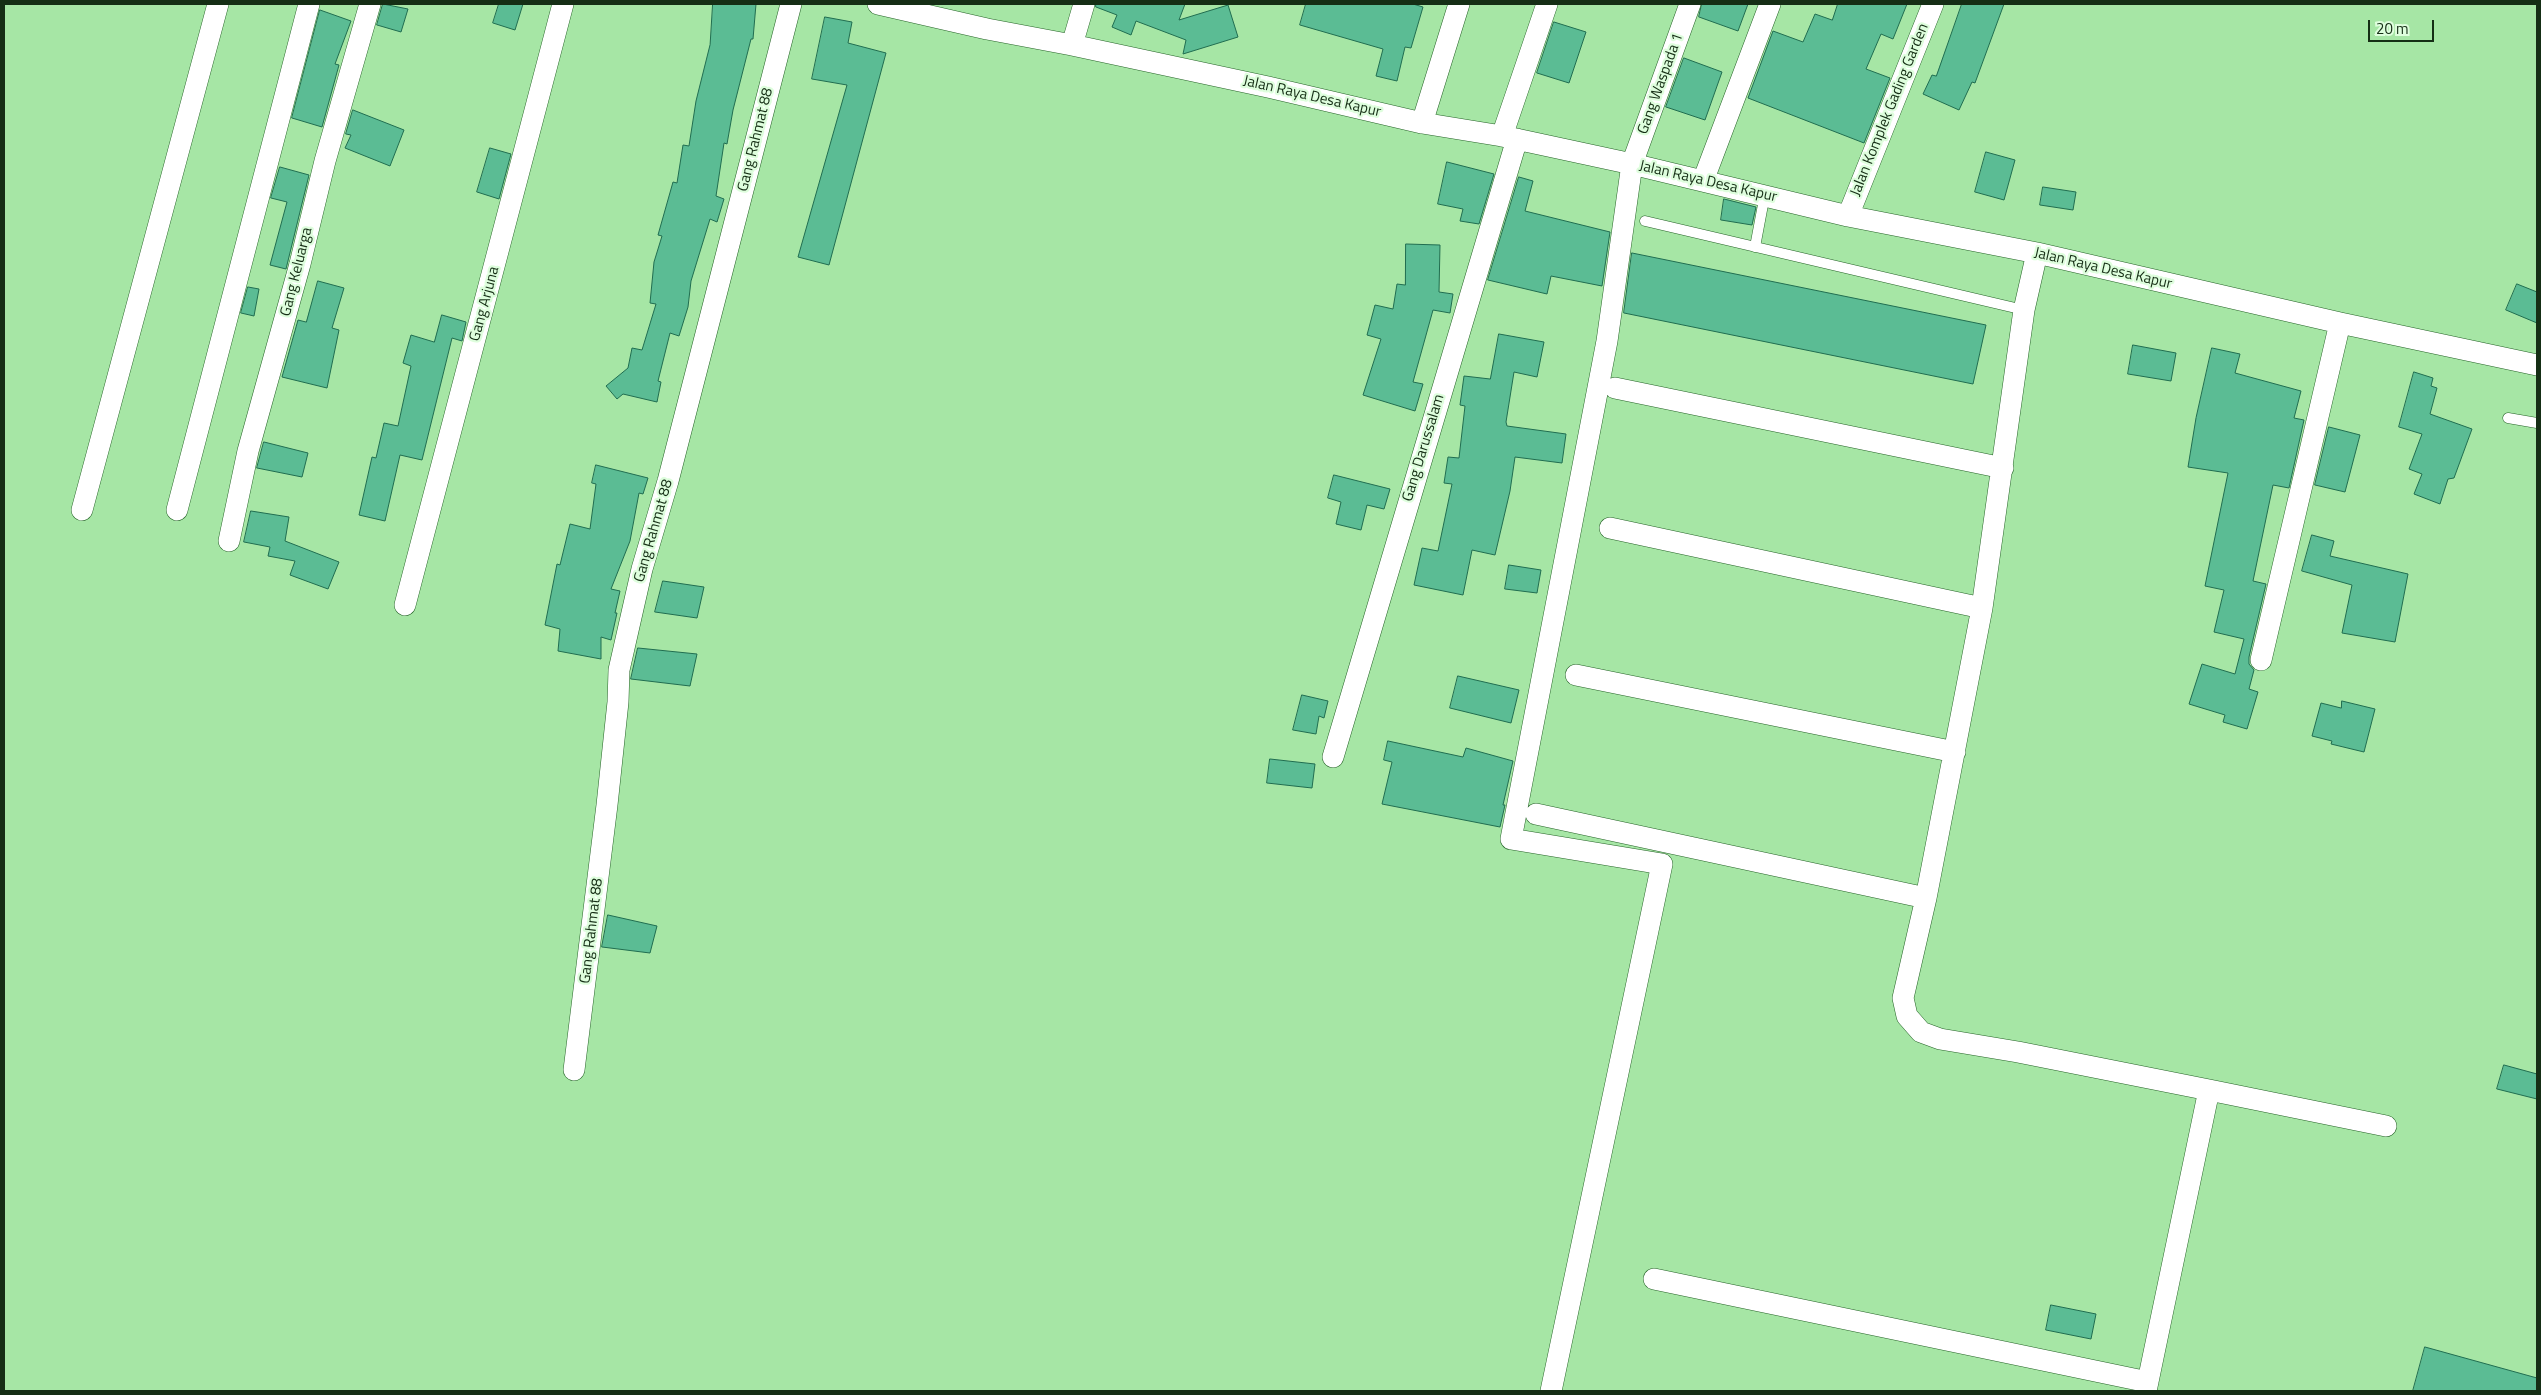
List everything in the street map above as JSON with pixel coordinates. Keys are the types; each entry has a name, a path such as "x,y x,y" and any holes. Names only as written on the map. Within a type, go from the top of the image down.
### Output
{"street":[{"path":"82,510 218,4"},
{"path":"176,510 309,4"},
{"name":"Gang Keluarga","path":"229,541 248,451 300,264 325,161 370,4"},
{"name":"Gang Arjuna","path":"405,604 564,4"},
{"name":"Gang Rahmat 88","path":"574,1070 607,805 618,702 619,670 642,568 668,481 791,4"},
{"name":"Jalan Raya Desa Kapur","path":"878,4 902,7 1422,123 1509,138 1632,164 1703,182 1765,194 1848,216 2037,253 2340,323 2537,365"},
{"path":"1072,45 1084,4"},
{"path":"1422,123 1459,4"},
{"name":"Gang Darussalam","path":"1333,757 1547,4"},
{"name":"Gang Waspada 1","path":"1551,1391 1662,864 1511,839 1607,341 1632,164 1690,4"},
{"path":"1703,182 1770,4"},
{"name":"Jalan Komplek Gading Garden","path":"1848,216 1933,4"},
{"path":"2037,253 2024,310 1982,608 1926,898 1903,998 1907,1016 1921,1032 1940,1039 2018,1052 2386,1126"},
{"path":"2261,660 2340,323"},
{"path":"1614,388 2003,468"},
{"path":"1610,528 1982,608"},
{"path":"1576,674 1955,752"},
{"path":"1536,814 1926,898"},
{"path":"1654,1280 2147,1387 2209,1090"}],"lane":[{"path":"1755,248 1765,194"},
{"path":"1645,221 2024,310"},
{"path":"2508,418 2537,423"}],"building":[{"path":"383,4 408,9 401,32 377,25"},
{"path":"499,4 523,4 515,30 493,23"},
{"path":"713,4 756,4 753,39 751,39 733,110 727,144 724,143 716,196 724,199 717,222 710,219 691,281 688,307 679,336 670,333 658,381 661,382 657,402 623,394 617,399 606,386 628,368 632,348 642,350 656,304 650,303 654,262 662,236 658,235 673,182 677,183 683,145 689,146 696,101 710,45"},
{"path":"1096,4 1185,4 1179,20 1228,5 1238,37 1183,54 1186,40 1136,21 1131,35 1112,27 1117,15 1096,7"},
{"path":"1306,4 1413,4 1423,7 1411,48 1405,47 1397,81 1376,76 1383,49 1300,25"},
{"path":"1702,4 1748,4 1738,31 1699,17"},
{"path":"1838,4 1907,4 1893,39 1881,34 1866,69 1890,78 1864,143 1748,98 1773,31 1803,42 1815,14 1832,20"},
{"path":"1962,4 2004,4 1975,83 1972,82 1959,110 1923,94 1932,75 1936,76"},
{"path":"320,10 351,21 335,64 339,65 322,127 292,118"},
{"path":"825,17 852,22 848,43 886,53 829,265 798,257 847,85 812,79"},
{"path":"1554,22 1586,32 1569,83 1537,73"},
{"path":"1684,58 1722,72 1705,120 1666,107"},
{"path":"353,110 404,130 390,166 345,148 351,135 346,134"},
{"path":"490,148 511,154 499,199 477,192"},
{"path":"1986,152 2015,160 2004,200 1975,192"},
{"path":"1447,162 1494,174 1479,224 1460,221 1463,209 1438,204"},
{"path":"280,167 309,175 286,269 270,265 287,202 271,198"},
{"path":"1519,177 1533,181 1525,211 1610,232 1602,286 1551,276 1547,294 1488,280"},
{"path":"2043,187 2076,192 2073,210 2040,205"},
{"path":"1724,199 1756,207 1752,225 1721,220"},
{"path":"1406,244 1440,245 1439,292 1453,294 1450,313 1433,310 1413,382 1423,384 1415,411 1363,395 1381,339 1367,335 1375,305 1393,309 1397,284 1405,285"},
{"path":"1632,253 1986,325 1973,384 1624,313"},
{"path":"318,281 344,288 332,328 339,330 327,388 282,377 298,320 306,322"},
{"path":"2517,284 2537,292 2537,323 2506,310"},
{"path":"248,287 259,289 254,316 241,313"},
{"path":"442,315 466,322 462,341 452,338 422,460 400,455 385,521 359,515 372,457 376,458 384,423 398,426 411,366 403,363 411,335 434,342"},
{"path":"1499,334 1544,342 1537,377 1514,372 1506,422 1507,426 1566,434 1562,463 1515,457 1510,491 1495,555 1472,550 1463,595 1414,585 1422,548 1438,551 1452,484 1444,483 1448,457 1459,458 1465,406 1460,405 1464,376 1490,379"},
{"path":"2133,345 2176,353 2171,381 2128,374"},
{"path":"2212,348 2240,354 2235,373 2301,391 2294,418 2304,420 2289,488 2273,485 2253,581 2266,584 2249,657 2249,664 2254,670 2249,689 2258,692 2247,729 2223,722 2225,715 2189,704 2202,664 2235,674 2244,639 2214,632 2224,590 2205,586 2228,473 2188,467 2196,418"},
{"path":"2414,372 2433,378 2431,386 2437,388 2430,414 2472,429 2454,478 2448,479 2440,504 2414,494 2422,474 2409,469 2422,434 2399,427"},
{"path":"2329,427 2360,435 2345,492 2315,485"},
{"path":"264,442 308,453 302,477 257,468"},
{"path":"596,465 648,478 643,494 639,493 630,541 611,589 620,591 615,613 617,613 611,640 601,637 601,659 558,651 560,629 545,625 557,564 560,565 570,524 590,529 596,484 592,483"},
{"path":"1334,475 1390,489 1384,509 1367,505 1361,530 1336,524 1341,502 1328,498"},
{"path":"251,511 289,517 285,541 339,562 328,589 290,575 295,561 268,556 270,547 244,542"},
{"path":"2312,535 2334,541 2330,556 2408,574 2395,642 2342,633 2352,585 2302,571"},
{"path":"1509,565 1541,570 1537,593 1505,589"},
{"path":"663,581 704,587 697,618 655,612"},
{"path":"638,648 697,654 690,686 631,679"},
{"path":"1458,676 1519,690 1511,723 1450,708"},
{"path":"1302,695 1328,701 1324,718 1319,716 1316,734 1293,730"},
{"path":"2342,701 2375,709 2364,752 2331,744 2332,741 2312,736 2321,703 2341,708"},
{"path":"1388,741 1463,757 1466,748 1513,761 1500,827 1382,804 1392,762 1384,760"},
{"path":"1270,759 1315,764 1312,788 1267,783"},
{"path":"608,915 657,926 650,953 602,947"},
{"path":"2504,1065 2537,1074 2537,1099 2497,1089"},
{"path":"2051,1305 2096,1314 2091,1339 2046,1330"},
{"path":"2425,1347 2537,1378 2537,1391 2413,1391"}]}
